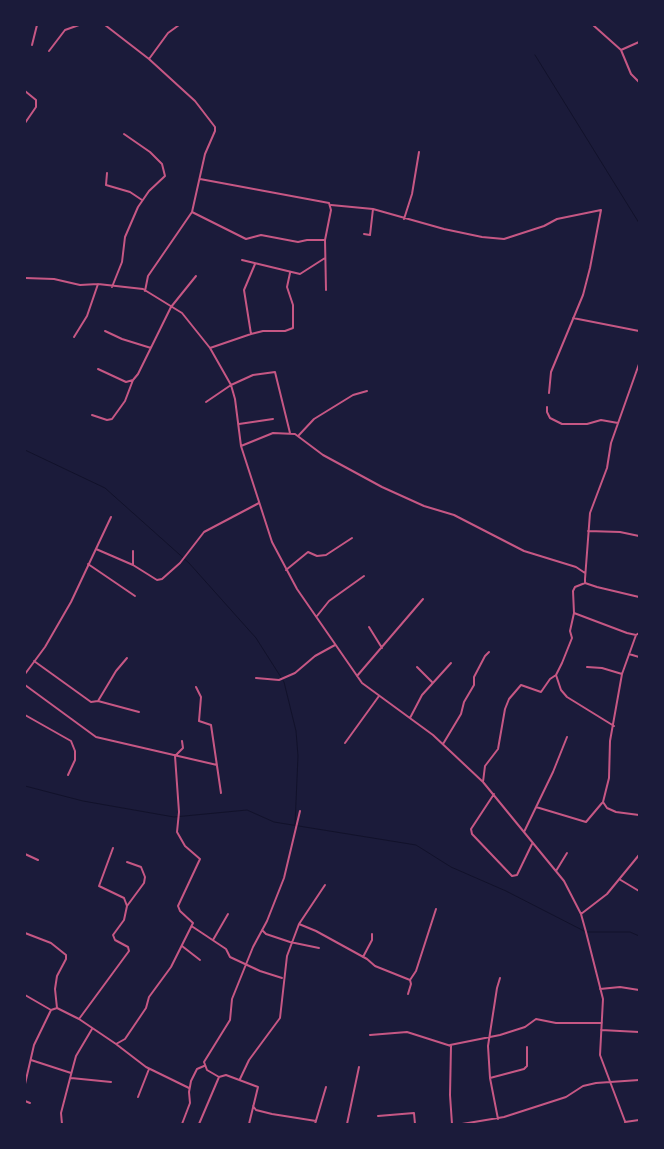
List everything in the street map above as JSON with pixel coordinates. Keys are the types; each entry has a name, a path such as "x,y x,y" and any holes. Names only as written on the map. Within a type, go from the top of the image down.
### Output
{"street":[{"path":"32,45 37,25"},
{"path":"49,51 65,30 79,25"},
{"path":"105,25 149,59 195,101 213,122 215,131 205,154 192,212 148,276 145,292"},
{"path":"149,59 168,33 178,25"},
{"path":"593,25 621,50 631,74 639,82"},
{"path":"621,50 639,42"},
{"path":"25,91 36,100 36,106 25,124"},
{"path":"112,287 122,262 126,233 142,200 165,176 164,170 150,152 124,134"},
{"path":"404,219 412,194 419,152"},
{"path":"107,173 106,185 130,192 142,200"},
{"path":"200,179 324,200 331,205 372,209 404,219 482,237 504,239 544,226 557,219 601,210 590,268 551,372 549,393"},
{"path":"326,290 326,240 331,205"},
{"path":"364,234 370,235 372,209"},
{"path":"192,212 246,239 261,235 298,242 326,240"},
{"path":"242,260 300,274 325,258"},
{"path":"251,334 244,290 256,263"},
{"path":"210,348 263,331 285,331 292,328 293,305 287,288 290,273"},
{"path":"92,415 107,420 112,418 125,401 133,380 138,374 171,307 196,276"},
{"path":"25,278 54,279 80,285 98,284 143,289 145,292 182,313 210,348 231,385 237,408 241,446 272,542 286,570 335,645 357,676 379,696 443,744 494,794 532,844 556,871 581,914 603,999 600,1055 625,1123 639,1120"},
{"path":"74,337 87,316 98,284"},
{"path":"572,318 639,331"},
{"path":"106,331 122,339 151,348"},
{"path":"585,582 590,512 607,468 611,443 639,364"},
{"path":"98,369 126,382 133,380"},
{"path":"206,402 231,385 253,375 276,372 290,434"},
{"path":"299,436 314,419 323,413 353,395 367,391"},
{"path":"547,407 550,418 562,424 587,424 601,420 618,424"},
{"path":"239,424 273,419"},
{"path":"241,446 273,433 299,436 323,455 382,487 424,506 454,515 524,551 576,567 585,573"},
{"path":"96,549 133,565 157,580 162,580 180,563 204,532 259,503"},
{"path":"25,674 71,602 111,517"},
{"path":"588,531 620,532 639,536"},
{"path":"286,570 308,552 317,556 326,555 352,538"},
{"path":"133,551 133,565"},
{"path":"88,564 135,596"},
{"path":"316,616 329,601 364,576"},
{"path":"585,582 597,588 639,597"},
{"path":"483,782 485,766 498,749 504,709 509,699 521,685 542,692 550,679 556,675 571,644 570,631 574,613 573,591 575,587 585,582"},
{"path":"357,676 423,599"},
{"path":"574,613 636,636"},
{"path":"369,627 382,648"},
{"path":"536,807 586,822 603,802 609,778 609,747 622,674 636,636 639,633"},
{"path":"256,678 279,680 295,673 315,656 335,645"},
{"path":"443,744 461,714 464,702 474,686 474,677 489,652"},
{"path":"629,654 639,657"},
{"path":"98,701 116,671 127,658"},
{"path":"34,661 91,702 98,701 139,712"},
{"path":"410,718 422,695 451,663"},
{"path":"417,667 432,682"},
{"path":"587,667 622,674"},
{"path":"556,675 561,690 567,697 614,726"},
{"path":"25,686 84,726 93,736 216,765"},
{"path":"196,687 202,697 199,721 208,722 211,725 221,793"},
{"path":"345,743 379,696"},
{"path":"25,715 71,741 75,751 75,760 68,775"},
{"path":"524,832 566,737"},
{"path":"116,1044 125,1039 146,1008 149,997 167,973 192,927 192,920 180,911 178,906 200,859 185,846 177,832 179,812 175,756 183,748 182,741"},
{"path":"494,794 471,829 472,834 512,876 517,875 532,844"},
{"path":"603,802 606,808 616,812 639,815"},
{"path":"182,1124 190,1103 189,1088 194,1073 204,1066 206,1058 230,1020 232,999 284,878 300,811"},
{"path":"112,848 98,886 124,898 127,906"},
{"path":"556,871 567,853"},
{"path":"25,854 38,860"},
{"path":"581,914 607,894 639,855"},
{"path":"79,1020 129,951 128,947 115,940 114,935 124,920 127,906 144,883 145,877 140,866 126,862"},
{"path":"619,879 639,891"},
{"path":"240,1079 249,1060 280,1018 282,978 290,942 298,924 325,885"},
{"path":"408,994 411,984 410,980 416,970 436,909"},
{"path":"213,940 228,914"},
{"path":"298,924 307,926 363,956 375,966 410,980"},
{"path":"192,927 226,949 230,957 247,966 282,978"},
{"path":"262,930 266,934 290,942 318,948"},
{"path":"25,933 51,944 66,954 66,959 57,976 55,989 57,1008"},
{"path":"363,956 372,940 372,934"},
{"path":"182,946 200,960"},
{"path":"498,1119 490,1078 489,1037 500,978"},
{"path":"600,989 620,987 639,990"},
{"path":"25,995 51,1010"},
{"path":"25,1084 34,1046 51,1010 57,1008 116,1044 129,1056 149,1069 189,1088"},
{"path":"370,1035 407,1032 450,1045 525,1027 536,1019 556,1023 602,1023"},
{"path":"62,1124 61,1113 76,1056 92,1029"},
{"path":"601,1030 639,1032"},
{"path":"450,1045 452,1048 450,1095 452,1124"},
{"path":"490,1078 524,1069 527,1066 527,1047"},
{"path":"31,1060 72,1074"},
{"path":"204,1066 207,1070 220,1077"},
{"path":"347,1124 360,1066"},
{"path":"138,1096 149,1069"},
{"path":"199,1124 223,1074 258,1086 249,1124"},
{"path":"71,1078 111,1082"},
{"path":"462,1124 498,1119 566,1097 583,1086 639,1080"},
{"path":"251,1112 256,1110 315,1122 326,1087"},
{"path":"25,1101 30,1103"},
{"path":"253,1106 256,1110"},
{"path":"378,1116 414,1114 416,1124"}],"waterway":[{"path":"535,55 639,223"},
{"path":"25,450 105,488 189,563 256,638 284,682 296,731 298,756 295,825"},
{"path":"25,786 83,801 174,817 247,810 274,822 416,845 451,867 506,891 586,932 630,932 639,936"}]}
